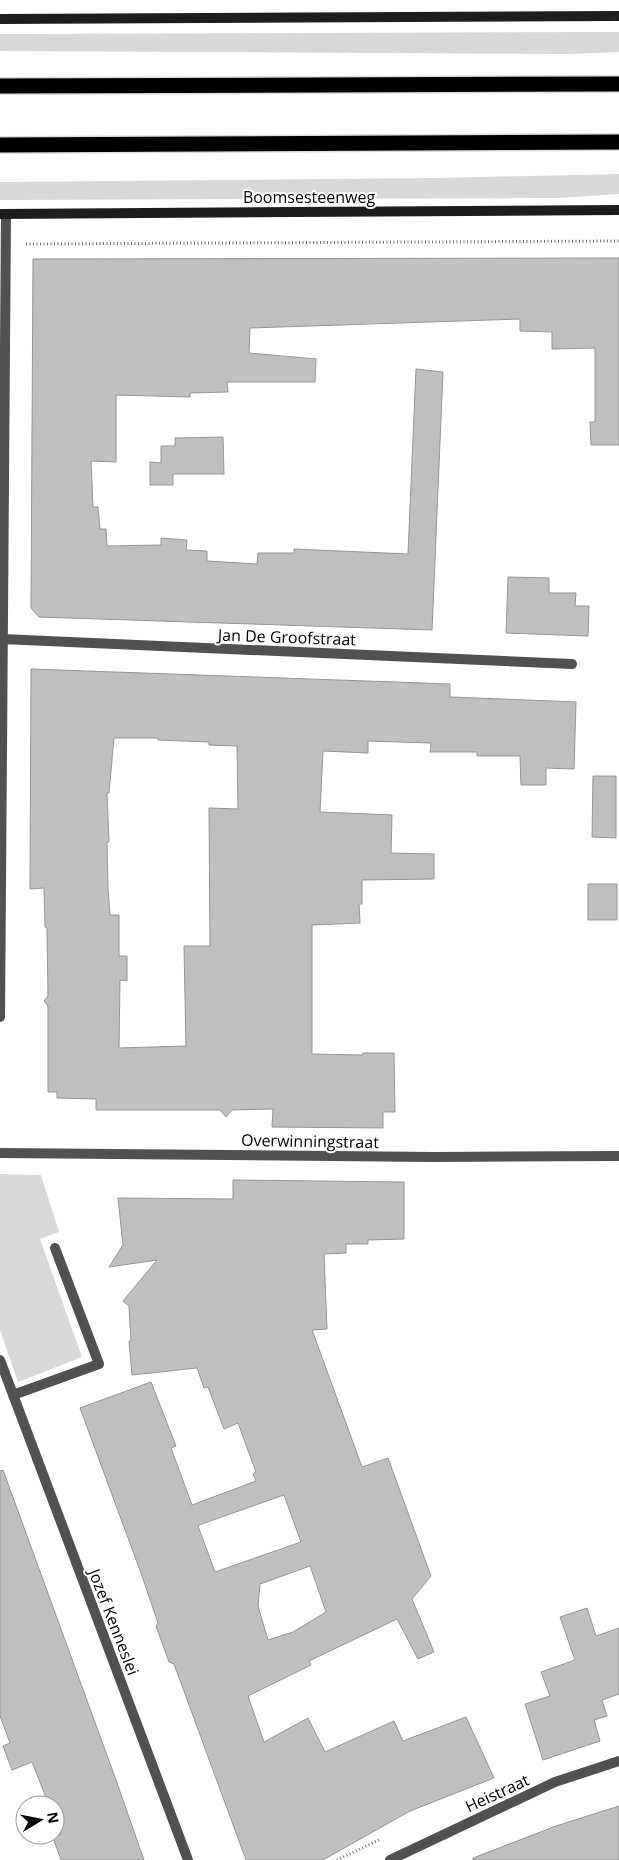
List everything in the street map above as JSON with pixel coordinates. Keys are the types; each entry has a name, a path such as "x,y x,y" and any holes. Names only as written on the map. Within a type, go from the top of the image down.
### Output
{"highway":[{"path":"0,86 619,84"},
{"path":"0,145 619,142"}],"main road":[{"path":"0,20 619,16"},
{"name":"Boomsesteenweg","path":"3,214 619,210"}],"street":[{"path":"0,1016 5,244 3,214"},
{"name":"Jan De Groofstraat","path":"2,639 572,664"},
{"name":"Overwinningstraat","path":"0,1153 434,1157 619,1156"},
{"path":"13,1395 99,1364 55,1248"},
{"name":"Jozef Kenneslei","path":"0,1360 188,1860"},
{"name":"Heistraat","path":"390,1860 555,1782 619,1761"}],"path":[{"path":"5,244 619,241"}],"shaded area":[{"path":"619,32 619,52 568,54 0,51 0,34"},
{"path":"619,174 619,194 558,198 0,200 0,182 434,178"},
{"path":"0,1174 41,1175 59,1232 40,1239 82,1357 18,1382 0,1330"}],"building":[{"path":"619,258 619,445 591,445 590,422 595,422 595,348 552,349 552,332 520,331 520,319 250,328 249,353 316,359 315,382 227,382 228,392 190,393 190,397 116,395 116,462 91,461 93,507 98,507 100,529 106,529 107,546 161,545 161,538 187,540 186,550 207,551 207,561 257,564 258,553 294,553 294,549 408,554 416,369 443,372 432,630 39,617 31,608 33,259"},
{"path":"223,437 224,474 173,474 173,485 150,485 150,462 161,463 161,446 175,446 175,438"},
{"path":"508,577 549,578 549,593 576,593 575,606 589,606 588,636 506,633"},
{"path":"31,669 450,684 450,697 576,702 574,769 546,768 546,785 521,785 520,756 477,756 477,752 430,752 431,743 368,741 368,753 323,751 320,812 392,815 391,853 434,854 434,879 362,880 362,904 359,904 360,923 312,925 312,1054 363,1055 363,1053 394,1053 395,1112 383,1112 383,1128 272,1127 273,1109 232,1110 226,1117 220,1110 96,1110 96,1099 57,1098 57,1092 48,1092 48,1006 44,1001 48,996 47,928 45,927 44,888 30,889","holes":["114,738 157,738 158,740 209,742 209,745 237,746 238,809 209,808 210,946 184,946 186,1046 119,1048 120,980 127,981 127,956 119,956 119,915 110,915 107,793 109,793"]},
{"path":"593,776 616,776 616,838 592,837"},
{"path":"588,884 617,884 617,920 588,920"},
{"path":"233,1180 404,1182 404,1239 368,1240 368,1244 346,1244 346,1253 324,1254 327,1329 312,1330 362,1467 388,1458 431,1576 412,1599 434,1652 418,1659 397,1619 309,1661 311,1665 248,1696 264,1742 308,1718 325,1752 394,1721 403,1741 466,1717 494,1778 410,1811 323,1860 246,1860 174,1664 169,1662 156,1626 158,1623 141,1573 80,1408 151,1382 176,1446 171,1448 192,1505 256,1481 253,1474 256,1472 238,1423 224,1429 208,1387 204,1388 197,1368 132,1375 129,1341 131,1341 129,1306 123,1301 157,1260 109,1267 123,1245 118,1198 233,1199","holes":["284,1495 301,1542 215,1572 198,1526","310,1566 326,1612 293,1632 268,1640 258,1606 260,1584"]},
{"path":"3,1470 144,1860 61,1860 56,1845 65,1845 65,1795 45,1795 32,1762 12,1770 3,1746 10,1743 0,1716 0,1471"},
{"path":"587,1608 596,1636 619,1628 619,1694 602,1700 607,1716 594,1720 600,1741 543,1760 525,1704 550,1696 541,1672 575,1660 560,1617"},
{"path":"619,1806 619,1860 473,1860 473,1858 556,1826"}]}
